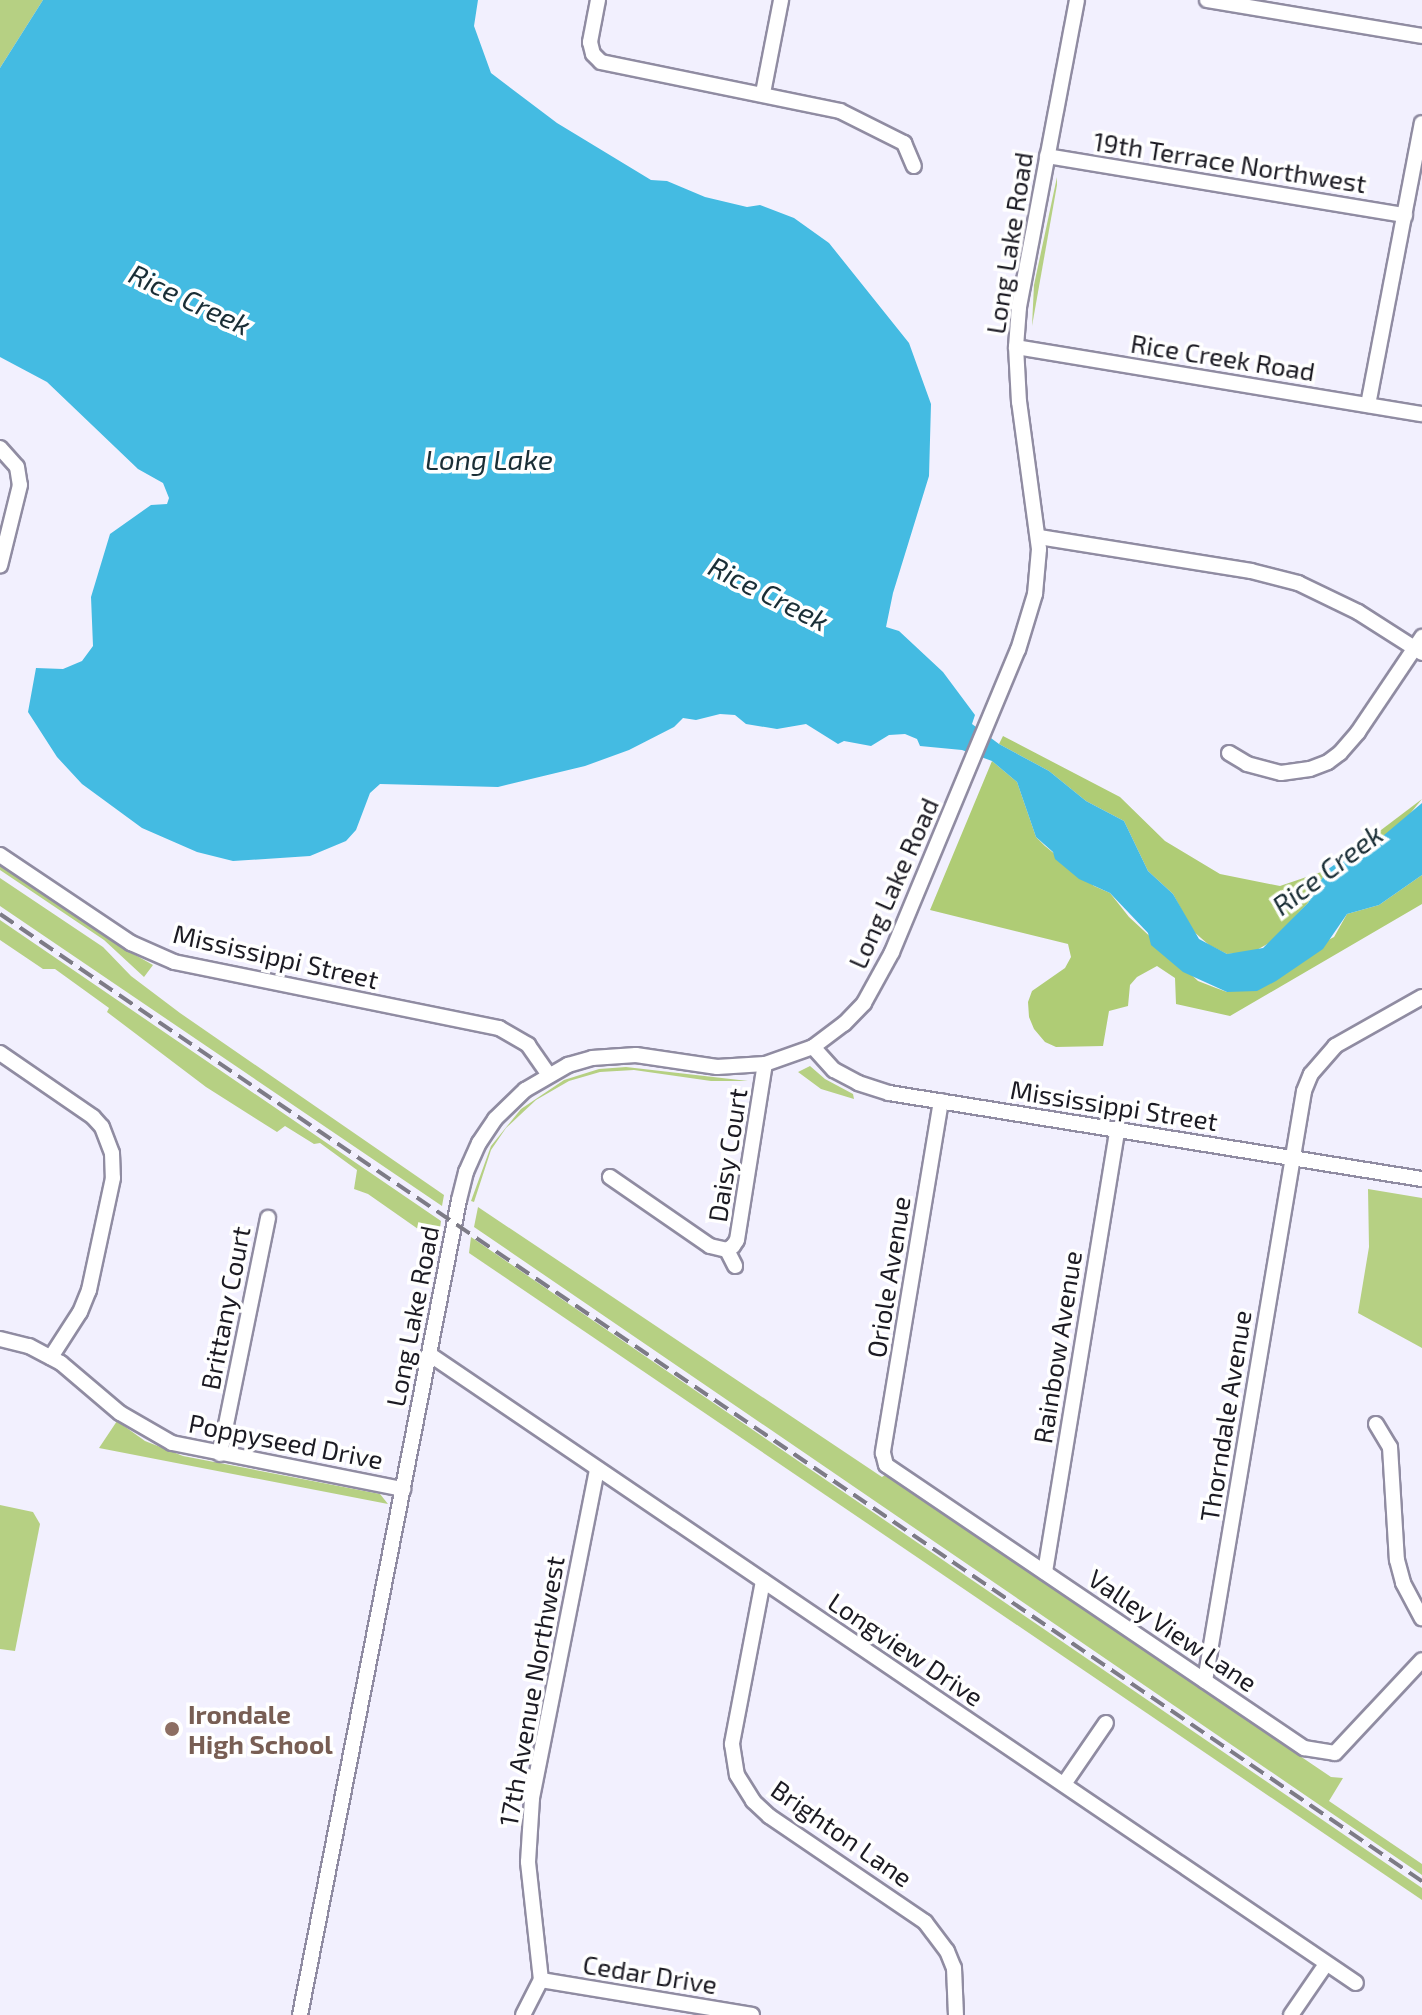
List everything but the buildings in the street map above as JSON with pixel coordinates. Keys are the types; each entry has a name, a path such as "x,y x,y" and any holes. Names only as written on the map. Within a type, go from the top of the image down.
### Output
{"street":[{"path":"598,0 590,42 593,54 606,64 813,103 867,121 904,143 914,166"},
{"path":"763,93 781,0"},
{"name":"Long Lake Road","path":"300,2015 466,1172 495,1119 548,1074 592,1058 614,1056 647,1056 717,1067 765,1064 813,1047 844,1024 880,979 1030,616 1038,571 1039,537 1019,402 1016,347 1022,288 1077,0"},
{"path":"1207,0 1422,36"},
{"path":"1368,405 1422,123"},
{"name":"19th Terrace Northwest","path":"1047,156 1405,215"},
{"name":"Rice Creek Road","path":"1016,347 1422,414"},
{"path":"0,448 17,467 20,485 0,566"},
{"path":"1039,537 1251,571 1298,583 1420,646 1358,732 1328,762 1310,769 1281,773 1247,764 1229,753"},
{"name":"Mississippi Street","path":"0,855 131,943 174,962 499,1028 528,1045 548,1074"},
{"name":"Thorndale Avenue","path":"1205,1681 1304,1091 1322,1059 1350,1036 1422,997"},
{"name":"Mississippi Street","path":"813,1047 834,1070 858,1083 889,1093 1422,1179"},
{"path":"0,1053 93,1117 102,1127 112,1153 113,1178 89,1290 80,1312 51,1357"},
{"name":"Daisy Court","path":"727,1250 737,1240 765,1064"},
{"name":"Oriole Avenue","path":"883,1461 941,1101"},
{"name":"Rainbow Avenue","path":"1045,1572 1117,1130"},
{"name":"Daisy Court","path":"610,1177 710,1246 727,1250"},
{"name":"Brittany Court","path":"220,1454 268,1218"},
{"name":"Daisy Court","path":"727,1250 735,1266"},
{"name":"Poppyseed Drive","path":"0,1339 29,1346 51,1357 148,1432 172,1443 403,1489"},
{"name":"Longview Drive","path":"429,1354 1356,1983"},
{"path":"1376,1424 1390,1447 1397,1560 1403,1583 1422,1618"},
{"name":"Valley View Lane","path":"883,1461 1304,1748 1335,1753 1422,1660"},
{"name":"17th Avenue Northwest","path":"541,1980 528,1862 529,1826 597,1469"},
{"name":"Brighton Lane","path":"763,1581 732,1744 737,1775 753,1801 769,1816 925,1922 947,1951 954,1968 956,2015"},
{"path":"1064,1784 1106,1723"},
{"path":"1291,2015 1326,1964"},
{"path":"523,2015 541,1980"},
{"name":"Cedar Drive","path":"541,1980 752,2015"}],"green space":[{"path":"0,0 43,0 0,68"},
{"path":"1057,177 1057,185 1032,326 1034,285"},
{"path":"1003,736 1120,797 1165,841 1220,874 1280,886 1327,870 1308,903 1271,942 1253,952 1227,954 1209,945 1193,931 1173,894 1148,871 1124,821 1086,801 1049,771 999,744"},
{"path":"992,761 1017,782 1036,837 1045,846 1094,886 1110,893 1129,917 1198,981 1227,992 1334,937 1347,914 1379,905 1422,875 1422,904 1230,1016 1176,1004 1175,978 1157,966 1137,977 1130,985 1128,1006 1109,1011 1103,1046 1056,1047 1045,1042 1034,1029 1028,1002 1032,991 1065,968 1071,957 1068,944 930,910"},
{"path":"1422,799 1404,821 1364,852 1352,852"},
{"path":"0,865 153,965 144,977 104,940 0,870"},
{"path":"0,878 103,947 131,976 180,1013 444,1195 442,1206 0,906"},
{"path":"0,920 441,1221 438,1243 368,1194 354,1189 357,1170 320,1143 314,1144 285,1126 277,1132 206,1087 107,1012 109,1008 55,969 43,969 0,940"},
{"path":"810,1066 825,1079 853,1094 854,1099 821,1089 798,1072"},
{"path":"626,1067 748,1081 711,1081 634,1070 600,1072 569,1081 536,1100 506,1128 491,1150 474,1202 471,1201 491,1146 521,1109 564,1080 599,1069"},
{"path":"1368,1189 1422,1198 1422,1348 1358,1313 1369,1247"},
{"path":"478,1207 882,1477 885,1475 1331,1777 1343,1778 1329,1801 1422,1864 1422,1875 474,1227"},
{"path":"471,1237 1422,1888 1422,1900 469,1253"},
{"path":"117,1421 145,1441 183,1456 380,1494 388,1504 99,1448"},
{"path":"0,1505 33,1512 40,1524 15,1651 0,1649"}],"water":[{"name":"Long Lake","path":"43,0 478,0 474,26 491,73 557,123 651,180 667,181 705,197 747,207 760,205 794,218 829,243 909,343 931,404 929,476 893,593 886,627 899,631 943,672 975,715 972,724 999,744 1049,771 1086,801 1124,821 1148,871 1173,894 1199,939 1227,954 1263,948 1308,903 1327,870 1352,852 1364,852 1422,803 1422,875 1379,905 1347,914 1323,949 1276,981 1257,991 1227,992 1183,972 1151,945 1148,933 1110,893 1079,879 1055,859 1053,852 1036,837 1017,782 992,761 962,750 920,746 917,739 905,734 889,735 871,746 844,741 838,744 806,724 777,729 746,724 735,715 720,714 696,720 683,718 674,727 629,750 585,766 498,787 380,784 370,793 356,830 346,841 310,856 233,861 197,852 142,828 82,784 57,757 28,712 36,668 63,669 82,661 93,646 91,597 110,534 151,505 167,504 169,498 163,483 138,469 47,382 0,357 0,68"}],"railway":[{"path":"0,914 1422,1881"}],"place":[{"name":"Irondale High School","path":"172,1729"}],"water label":[{"name":"Rice Creek","path":"190,299"},
{"name":"Rice Creek","path":"769,593"},
{"name":"Rice Creek","path":"1327,869"}]}
